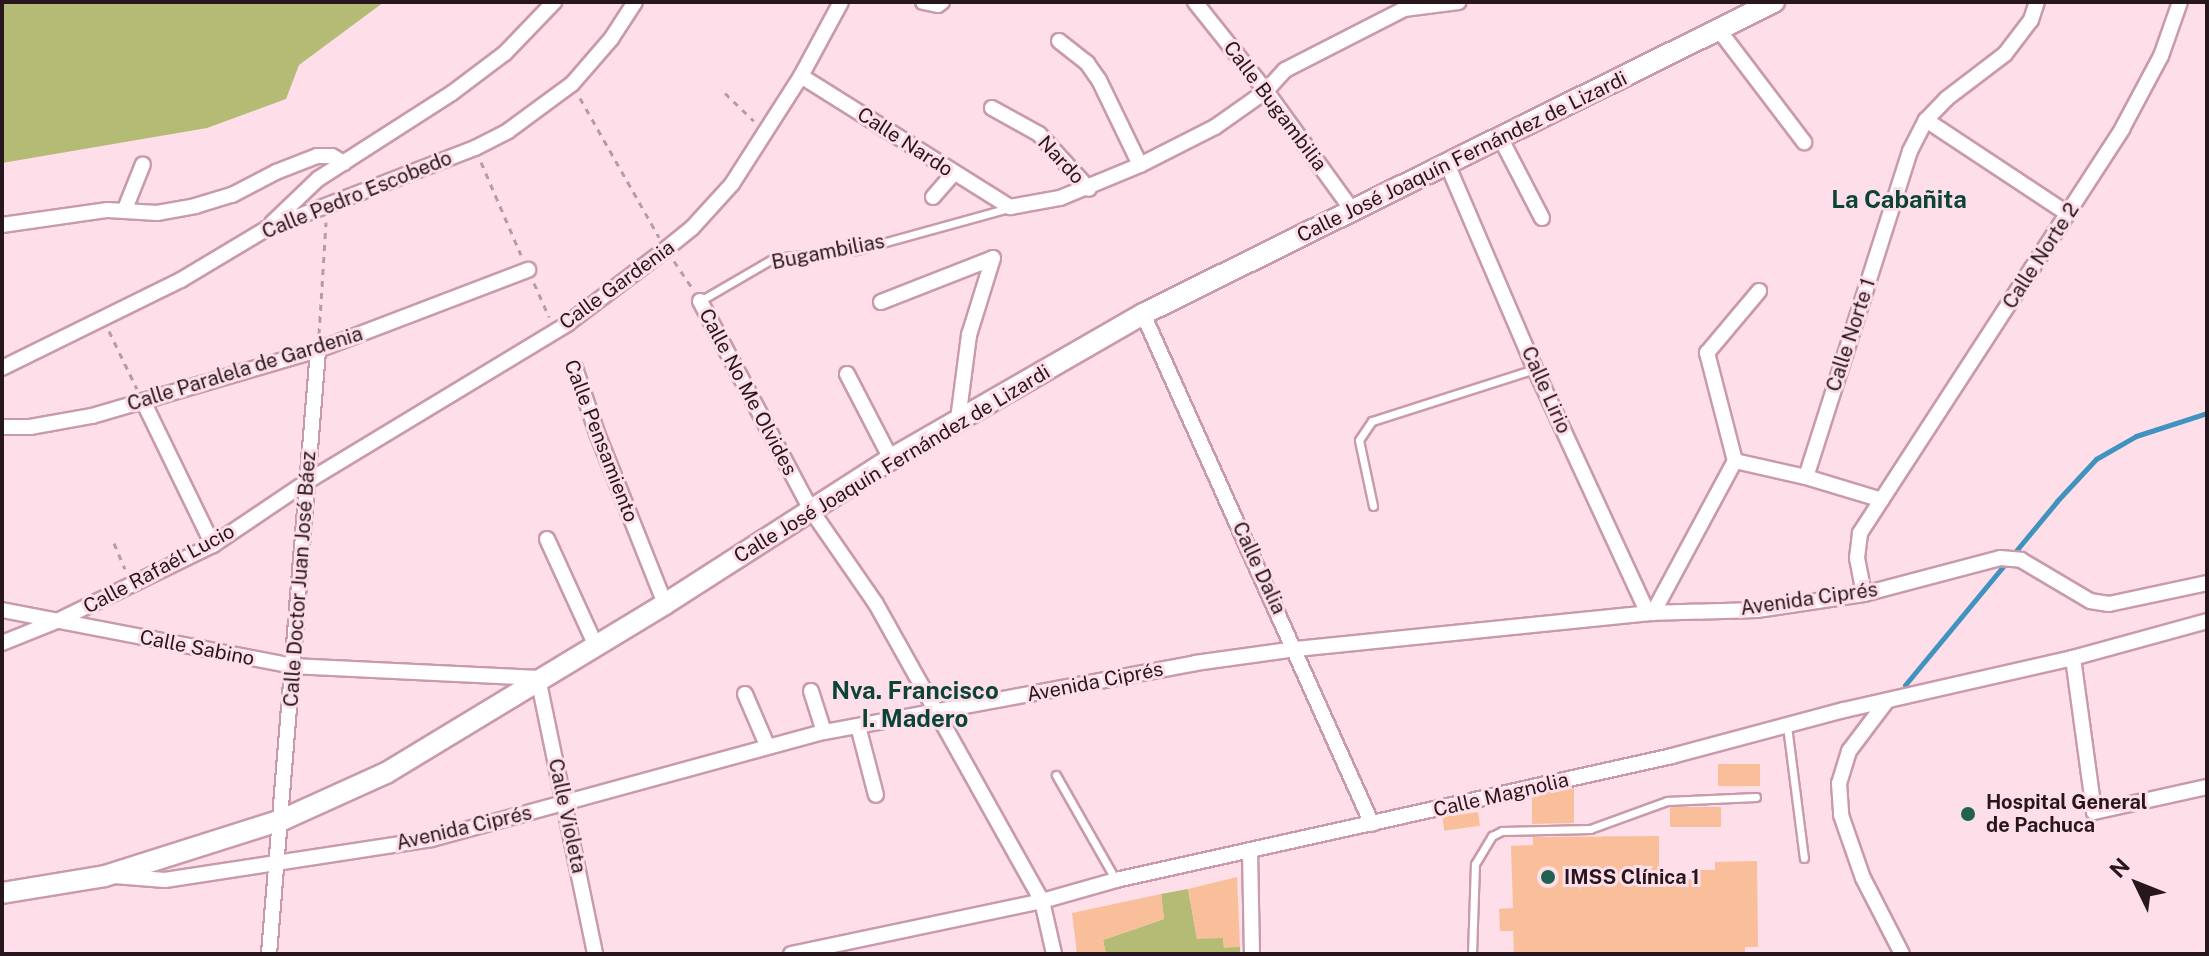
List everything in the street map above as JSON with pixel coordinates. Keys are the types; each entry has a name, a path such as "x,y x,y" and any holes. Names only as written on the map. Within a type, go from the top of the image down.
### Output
{"street":[{"path":"266,229 318,179 452,93 495,61 554,2"},
{"name":"Calle Pedro Escobedo","path":"2,368 181,280 266,229 475,148 508,131 572,84 611,39 635,2"},
{"name":"Calle Gardenia","path":"308,481 555,330 692,228 732,184 801,76 841,2"},
{"name":"Calle Bugambilia","path":"1195,2 1266,91 1353,211"},
{"path":"1010,207 1089,189 1140,165 1215,127 1266,91 1285,70 1404,9 1459,2"},
{"name":"Calle José Joaquín Fernández de Lizardi","path":"2,893 105,876 282,820 386,773 538,678 665,604 891,459 1143,314 1448,166 1773,2"},
{"name":"Calle Norte 1","path":"1806,477 1910,151 1926,120 1946,99 2005,54 2031,20 2037,2"},
{"name":"Calle Norte 2","path":"1864,594 1857,547 1860,533 2122,129 2161,56 2180,2"},
{"path":"1719,30 1804,142"},
{"path":"1059,41 1087,63 1099,80 1140,165"},
{"name":"Calle Nardo","path":"801,76 1010,207"},
{"name":"Nardo","path":"992,108 1039,134 1089,189"},
{"path":"1926,120 2068,214"},
{"path":"1501,139 1542,218"},
{"path":"2,225 125,209 157,213 232,195 276,172 317,156 332,156 344,163"},
{"path":"125,209 143,164"},
{"name":"Calle Lirio","path":"1448,166 1535,369 1651,613"},
{"path":"933,197 953,174"},
{"path":"881,302 993,258 969,335 958,420"},
{"name":"Calle Paralela de Gardenia","path":"2,427 30,427 92,416 318,350 528,270"},
{"path":"1651,613 1735,461 1707,353 1759,291"},
{"name":"Calle No Me Olvides","path":"700,301 811,510 876,604 1042,901 1054,954"},
{"name":"Calle Dalia","path":"1143,314 1372,824"},
{"name":"Calle Doctor Juan José Báez","path":"269,954 318,350"},
{"name":"Calle Pensamiento","path":"575,368 597,433 665,604"},
{"path":"847,374 891,459"},
{"path":"143,401 213,545"},
{"path":"1735,461 1806,477 1882,500"},
{"name":"Calle Rafaél Lucio","path":"2,643 57,621 213,545 308,481"},
{"path":"547,539 595,644"},
{"name":"Avenida Ciprés","path":"105,876 165,880 432,839 565,805 767,745 1195,663 1296,649 1651,613 1757,610 1864,594 2000,558 2021,560 2090,601 2109,604 2207,583"},
{"name":"Calle Sabino","path":"2,610 293,666 538,678"},
{"name":"Calle Magnolia","path":"791,954 839,949 1042,901 1116,880 1672,756 2073,658 2207,621"},
{"path":"2073,658 2094,812 2106,812 2207,787"},
{"name":"Calle Violeta","path":"538,678 595,954"},
{"path":"811,691 824,732"},
{"path":"745,694 767,745"},
{"path":"1886,702 1849,751 1839,783 1841,815 1863,878 1902,954"},
{"path":"858,726 876,795"},
{"path":"1250,851 1252,954"}],"lane":[{"name":"Bugambilias","path":"700,301 774,258 857,250 1010,207"},
{"path":"1373,506 1359,440 1372,421 1535,369"},
{"path":"1787,726 1804,858"},
{"path":"1056,775 1116,880"},
{"path":"1472,954 1475,864 1492,836 1502,831 1590,829 1667,801 1756,797"}],"path":[{"name":"Calle No Me Olvides","path":"572,84 666,249 700,301"},
{"path":"725,93 765,132"},
{"path":"475,148 555,330"},
{"path":"318,350 327,203"},
{"path":"104,320 143,401"},
{"path":"114,543 132,585"}],"green space":[{"path":"2,2 384,2 299,65 286,99 207,128 2,163"},
{"path":"1188,889 1197,938 1223,938 1224,947 1240,947 1240,954 1106,954 1103,940 1164,919 1161,894"}],"building":[{"path":"1718,764 1760,764 1760,786 1718,786"},
{"path":"1574,788 1574,823 1532,824 1532,797"},
{"path":"1670,807 1721,807 1721,827 1670,827"},
{"path":"1478,812 1480,826 1444,831 1442,817"},
{"path":"1659,836 1659,880 1698,879 1698,870 1715,870 1715,862 1757,861 1758,947 1745,947 1745,954 1514,954 1513,931 1500,931 1499,909 1513,908 1511,846 1533,845 1533,837"},
{"path":"1237,877 1240,947 1224,948 1223,938 1197,939 1188,889"},
{"path":"1161,894 1164,919 1103,940 1106,954 1077,954 1072,913"}],"waterway":[{"path":"1905,685 2057,501 2096,459 2136,436 2207,413"}],"place":[{"name":"Hospital General de Pachuca","path":"1968,814"},
{"name":"IMSS Clínica 1","path":"1548,877"}],"district":[{"name":"La Cabañita","path":"1899,200"},
{"name":"Nva. Francisco I. Madero","path":"915,705"}]}
